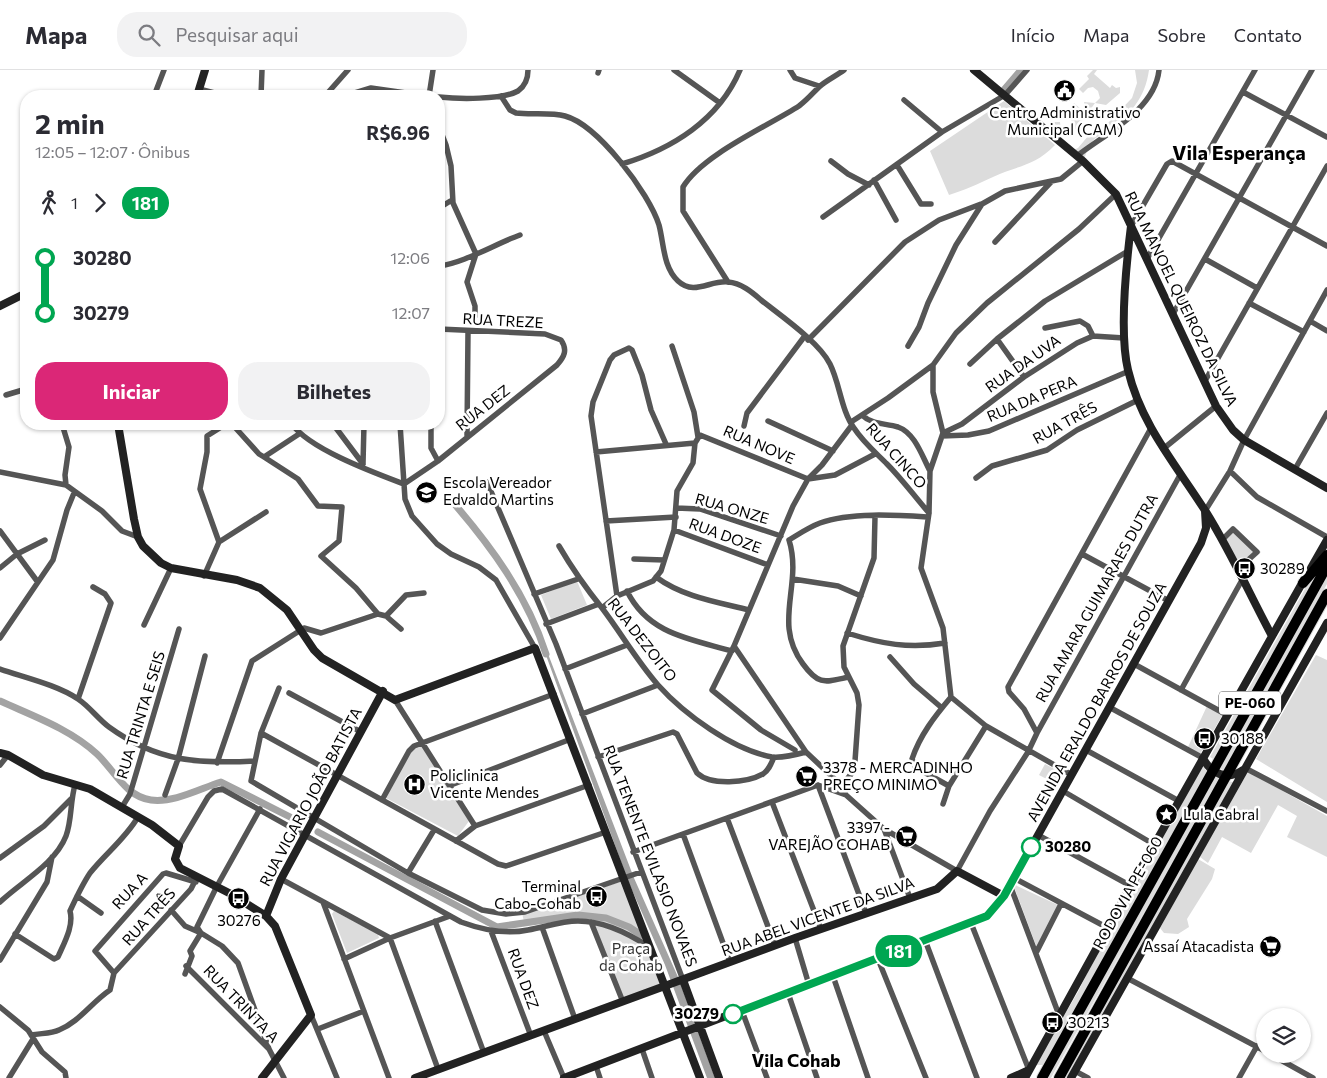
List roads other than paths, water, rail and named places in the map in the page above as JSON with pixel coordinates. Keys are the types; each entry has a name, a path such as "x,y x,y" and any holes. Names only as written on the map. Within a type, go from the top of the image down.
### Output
{"highway":[{"path":"1303,583 1327,555"},
{"name":"RODOVIA PE-060","path":"1042,1078 1327,566"},
{"name":"RODOVIA PE-060","path":"1059,1078 1327,594"}],"street":[{"path":"156,90 164,70"},
{"path":"199,90 205,70"},
{"path":"261,90 262,70"},
{"path":"331,90 348,70"},
{"path":"429,90 433,70"},
{"path":"445,97 501,96 517,91 523,86 528,70"},
{"path":"674,70 720,103"},
{"path":"622,164 648,156 679,139 706,119 733,86 740,70"},
{"path":"790,70 796,78 820,86"},
{"path":"728,282 684,211 683,186 695,171 759,128 799,106 813,95 820,86 844,70"},
{"name":"RUA MANOEL QUEIROZ DA SILVA","path":"974,70 1080,159 1116,194 1216,406 1228,424 1244,440 1327,488"},
{"path":"823,217 942,132 1005,95 1027,70"},
{"path":"744,426 747,413 806,338 905,242 939,220 982,204 1005,191 1051,182 1066,177 1080,159 1118,129 1139,107 1155,87 1159,70"},
{"path":"970,364 996,339 1045,301 1128,254 1140,254 1147,260 1255,70"},
{"path":"1173,314 1312,70"},
{"path":"364,90 370,88 384,90"},
{"path":"1243,92 1327,136"},
{"path":"501,96 510,110 516,113 561,115 581,124 622,164 640,186 655,215 667,264 677,280 692,288 715,282 728,282"},
{"path":"904,100 942,132"},
{"path":"445,142 452,178 452,200 476,254 467,282 475,306 475,316"},
{"path":"831,161 848,174 869,185"},
{"path":"1272,636 1221,538 1163,449 1138,400 1129,372 1124,338 1131,226 1168,164 1173,162 1327,246"},
{"path":"897,165 921,204 924,206 931,204"},
{"path":"1205,381 1327,166"},
{"path":"874,180 896,220"},
{"path":"995,242 1051,182"},
{"path":"795,750 761,730 712,690 733,648 792,509 808,479 833,451 851,423 933,365 956,333 987,303 1079,230 1116,194"},
{"path":"445,204 452,200"},
{"path":"908,346 919,327 928,303 962,235 982,204"},
{"path":"445,264 520,236"},
{"path":"1205,259 1257,288"},
{"name":"RUA CINCO","path":"728,282 750,291 806,338 830,364 851,423 875,454 894,472 928,515"},
{"path":"1205,511 1230,471 1244,440 1327,290"},
{"path":"0,306 20,296"},
{"path":"1249,303 1304,332"},
{"path":"1045,328 1080,321 1088,326 1093,336 1124,338"},
{"path":"1310,321 1327,331"},
{"name":"RUA TREZE","path":"445,330 545,334 555,337 564,344"},
{"path":"467,435 468,332"},
{"name":"RUA DA UVA","path":"943,434 962,424 1024,377 1077,343 1093,336"},
{"path":"996,339 1024,377"},
{"name":"RUA DEZ","path":"404,484 438,461 467,435 558,365 565,354 564,344"},
{"path":"546,624 600,606 656,577 664,560 674,530 677,491 693,463 698,438 694,412 680,362 672,346"},
{"path":"617,596 591,416 593,402 610,360 614,355 629,348 632,350 642,375 651,410 666,444"},
{"path":"933,365 933,392 943,434 930,471 928,515 922,568 943,628 950,697 917,744 912,759 915,768 949,786"},
{"name":"RUA DA PERA","path":"943,434 968,435 989,431 1129,372"},
{"path":"6,395 20,391"},
{"name":"RUA TRÊS","path":"976,478 992,466 1047,450 1077,430 1138,400"},
{"path":"1163,449 1216,406"},
{"path":"1295,469 1327,413"},
{"path":"862,415 874,423 905,431 916,443 930,471"},
{"path":"768,421 833,451"},
{"path":"957,871 990,811 1028,752 1037,733 1024,708 1009,692 1008,688 1151,428"},
{"path":"64,430 69,447 65,475 66,485"},
{"path":"119,430 138,537 151,555 171,568 204,576 237,580 260,588 287,610 322,658 383,691 395,700 451,785 475,826"},
{"path":"217,430 208,436 200,489 219,542"},
{"path":"238,430 259,454 298,479 318,506 342,507 338,541 321,556 356,588 378,614"},
{"path":"296,430 299,434 363,467 404,484"},
{"path":"338,430 363,467"},
{"path":"363,467 364,430"},
{"path":"400,430 407,506 422,528 451,554 480,568 496,580 535,648 651,948 668,985 686,1032 700,1078"},
{"path":"431,430 431,448 438,461"},
{"path":"264,456 299,434"},
{"name":"RUA NOVE","path":"596,452 666,444 698,438 808,479"},
{"path":"808,479 835,475 875,454"},
{"path":"1230,471 1258,497 1327,538"},
{"path":"0,472 66,485 102,511 122,531 138,537"},
{"name":"RUA AMARA GUIMARAES DUTRA","path":"1037,733 1180,475"},
{"name":"RUA TENENTE EVILASIO NOVAES","path":"487,482 556,644 719,1078"},
{"path":"0,638 53,560 74,492"},
{"name":"RUA ONZE","path":"676,508 700,509 789,540"},
{"name":"AVENIDA ERALDO BARROS DE SOUZA","path":"596,1066 987,916 1004,896 1169,601 1206,528 1205,511"},
{"path":"204,576 219,542 266,512"},
{"path":"849,677 826,682 817,680 795,654 789,640 787,624 794,560 789,540 818,524 830,520 901,514 928,515"},
{"name":"RUA ONZE","path":"606,522 676,517"},
{"path":"842,786 854,767 859,705 842,654 847,632 865,587 875,550 875,517"},
{"path":"1200,543 1208,537 1221,538 1233,529 1258,553 1237,570"},
{"name":"RUA DOZE","path":"674,530 768,565"},
{"path":"0,531 37,581"},
{"name":"PE-060","path":"1025,1078 1327,538"},
{"path":"0,568 17,554 45,540"},
{"name":"RUA DEZOITO","path":"559,546 578,579 658,685 694,716 731,741 751,751 774,757 806,752"},
{"path":"1082,554 1169,601"},
{"path":"634,559 664,560"},
{"path":"144,625 171,568"},
{"path":"656,577 683,593 749,610"},
{"path":"534,594 578,579"},
{"path":"793,579 838,586 861,596"},
{"path":"1181,690 1242,580"},
{"path":"78,699 111,603 105,594 94,588"},
{"path":"627,591 632,603 654,625 667,632 733,648 806,752 842,786 846,795"},
{"path":"386,616 397,607 406,595 424,593"},
{"path":"217,762 252,661 305,628 321,634 378,614 386,616 402,629"},
{"name":"PE-060","path":"1073,1074 1327,623"},
{"name":"RUA TRINTA E SEIS","path":"122,807 131,792 179,629"},
{"path":"847,632 890,644 920,647 945,643"},
{"path":"565,669 627,645"},
{"path":"395,700 535,648"},
{"path":"165,795 178,759 205,656"},
{"path":"890,657 914,684 942,708"},
{"path":"1134,664 1227,715"},
{"path":"0,669 78,699 111,728 144,746 178,759 217,762 254,760"},
{"path":"582,714 658,685"},
{"path":"279,688 261,733 251,781 408,873 482,910 506,914 525,912 641,872"},
{"name":"RUA VIGARIO JOÃO BATISTA","path":"266,916 281,879 315,820 383,691"},
{"path":"289,693 361,732"},
{"path":"382,800 409,751 423,743 554,694"},
{"path":"950,697 986,726 1028,752 1072,775"},
{"path":"1109,707 1203,758 1212,770 1225,776 1233,775 1246,768 1327,811"},
{"path":"943,804 949,786 986,726"},
{"path":"598,758 673,732 677,734 697,773 702,777 724,782 756,777 768,769 774,757"},
{"path":"261,733 498,864 506,866 606,832"},
{"path":"451,785 571,739"},
{"path":"1086,750 1179,801"},
{"path":"0,765 4,754 43,775 90,789 138,817 179,846"},
{"path":"0,902 31,878 52,856 65,838 71,798 75,785"},
{"path":"456,841 475,826 589,785"},
{"path":"633,852 818,785 846,795 884,829 1004,896"},
{"path":"818,785 866,913"},
{"path":"337,1078 278,929 266,916 217,886 196,879 177,864 175,859 179,846 208,797 219,789 225,790 260,809 450,916 477,928 491,931 517,931 570,921 591,922 622,932 651,948"},
{"path":"1063,791 1155,845"},
{"path":"0,858 44,826 71,798"},
{"path":"772,802 821,929"},
{"path":"185,974 186,966 192,956 190,951 200,933 198,924 260,809"},
{"path":"15,934 54,958 58,956 71,925 70,911 77,896 91,873 124,838 138,817"},
{"path":"727,818 776,945"},
{"path":"884,829 910,898"},
{"path":"408,873 434,830"},
{"path":"683,834 730,962"},
{"path":"1038,835 1131,886"},
{"path":"0,960 47,882 52,856"},
{"name":"RUA ABEL VICENTE DA SILVA","path":"415,1078 795,938 937,889 957,871"},
{"name":"RUA A","path":"114,973 94,952 117,923 163,874 196,879"},
{"name":"RUA TRÊS","path":"32,1037 62,1029 83,1015 100,996 110,990 114,973 171,910 196,879"},
{"path":"281,879 390,938 438,1069"},
{"path":"1012,882 1108,928"},
{"path":"1012,882 1059,1016"},
{"path":"77,896 101,913"},
{"path":"323,902 389,1078"},
{"path":"1036,953 1061,904"},
{"path":"171,910 185,926 222,946 238,963 269,1049"},
{"path":"344,959 390,938 450,916"},
{"path":"436,921 484,1053"},
{"path":"591,922 623,1002"},
{"path":"971,923 1029,1070 1011,1078"},
{"path":"542,927 575,1019"},
{"name":"RUA DEZ","path":"491,931 530,1036"},
{"path":"795,938 809,985"},
{"path":"926,940 977,1078"},
{"path":"878,959 926,1078"},
{"name":"RUA TRINTA A","path":"186,966 269,1049 284,1078"},
{"path":"833,976 868,1078"},
{"path":"1127,978 1256,1045"},
{"path":"788,993 817,1078"},
{"path":"0,1008 32,1037 42,1052 65,1072 66,1078"},
{"path":"318,1029 364,1011"},
{"path":"742,1011 767,1078"},
{"path":"262,1078 311,1015"},
{"path":"250,1030 259,1022"},
{"path":"544,1030 564,1078 596,1066 600,1078"},
{"path":"9,1078 32,1037"},
{"path":"1239,1078 1256,1048"},
{"path":"642,1049 652,1078"},
{"path":"1286,1063 1313,1078"},
{"path":"1073,1074 1088,1078"}],"waterway":[{"path":"1003,91 1021,70"},
{"path":"451,500 494,553 518,591 538,632 546,654"},
{"path":"0,701 75,737 97,754 127,788 142,798 151,800 169,799 221,782 300,822"},
{"path":"318,832 497,927 578,915 606,918 629,927 641,935"}],"place":[{"name":"Centro Administrativo Municipal (CAM)","path":"1065,90"},
{"name":"Escola Vereador Edvaldo Martins","path":"427,492"},
{"name":"30289","path":"1244,569"},
{"name":"30188","path":"1205,739"},
{"name":"3378 - MERCADINHO PREÇO MINIMO","path":"807,777"},
{"name":"Policlinica Vicente Mendes","path":"414,785"},
{"name":"Lula Cabral","path":"1167,815"},
{"name":"3397 - VAREJÃO COHAB","path":"906,837"},
{"name":"30280","path":"1031,847"},
{"name":"Terminal Cabo-Cohab","path":"597,896"},
{"name":"30276","path":"239,898"},
{"name":"Assaí Atacadista","path":"1270,947"},
{"name":"30279","path":"733,1014"},
{"name":"30213","path":"1052,1023"}],"district":[{"name":"Vila Esperança","path":"1239,153"},
{"name":"Vila Cohab","path":"796,1061"}],"park label":[{"name":"Praça da Cohab","path":"631,958"}]}
